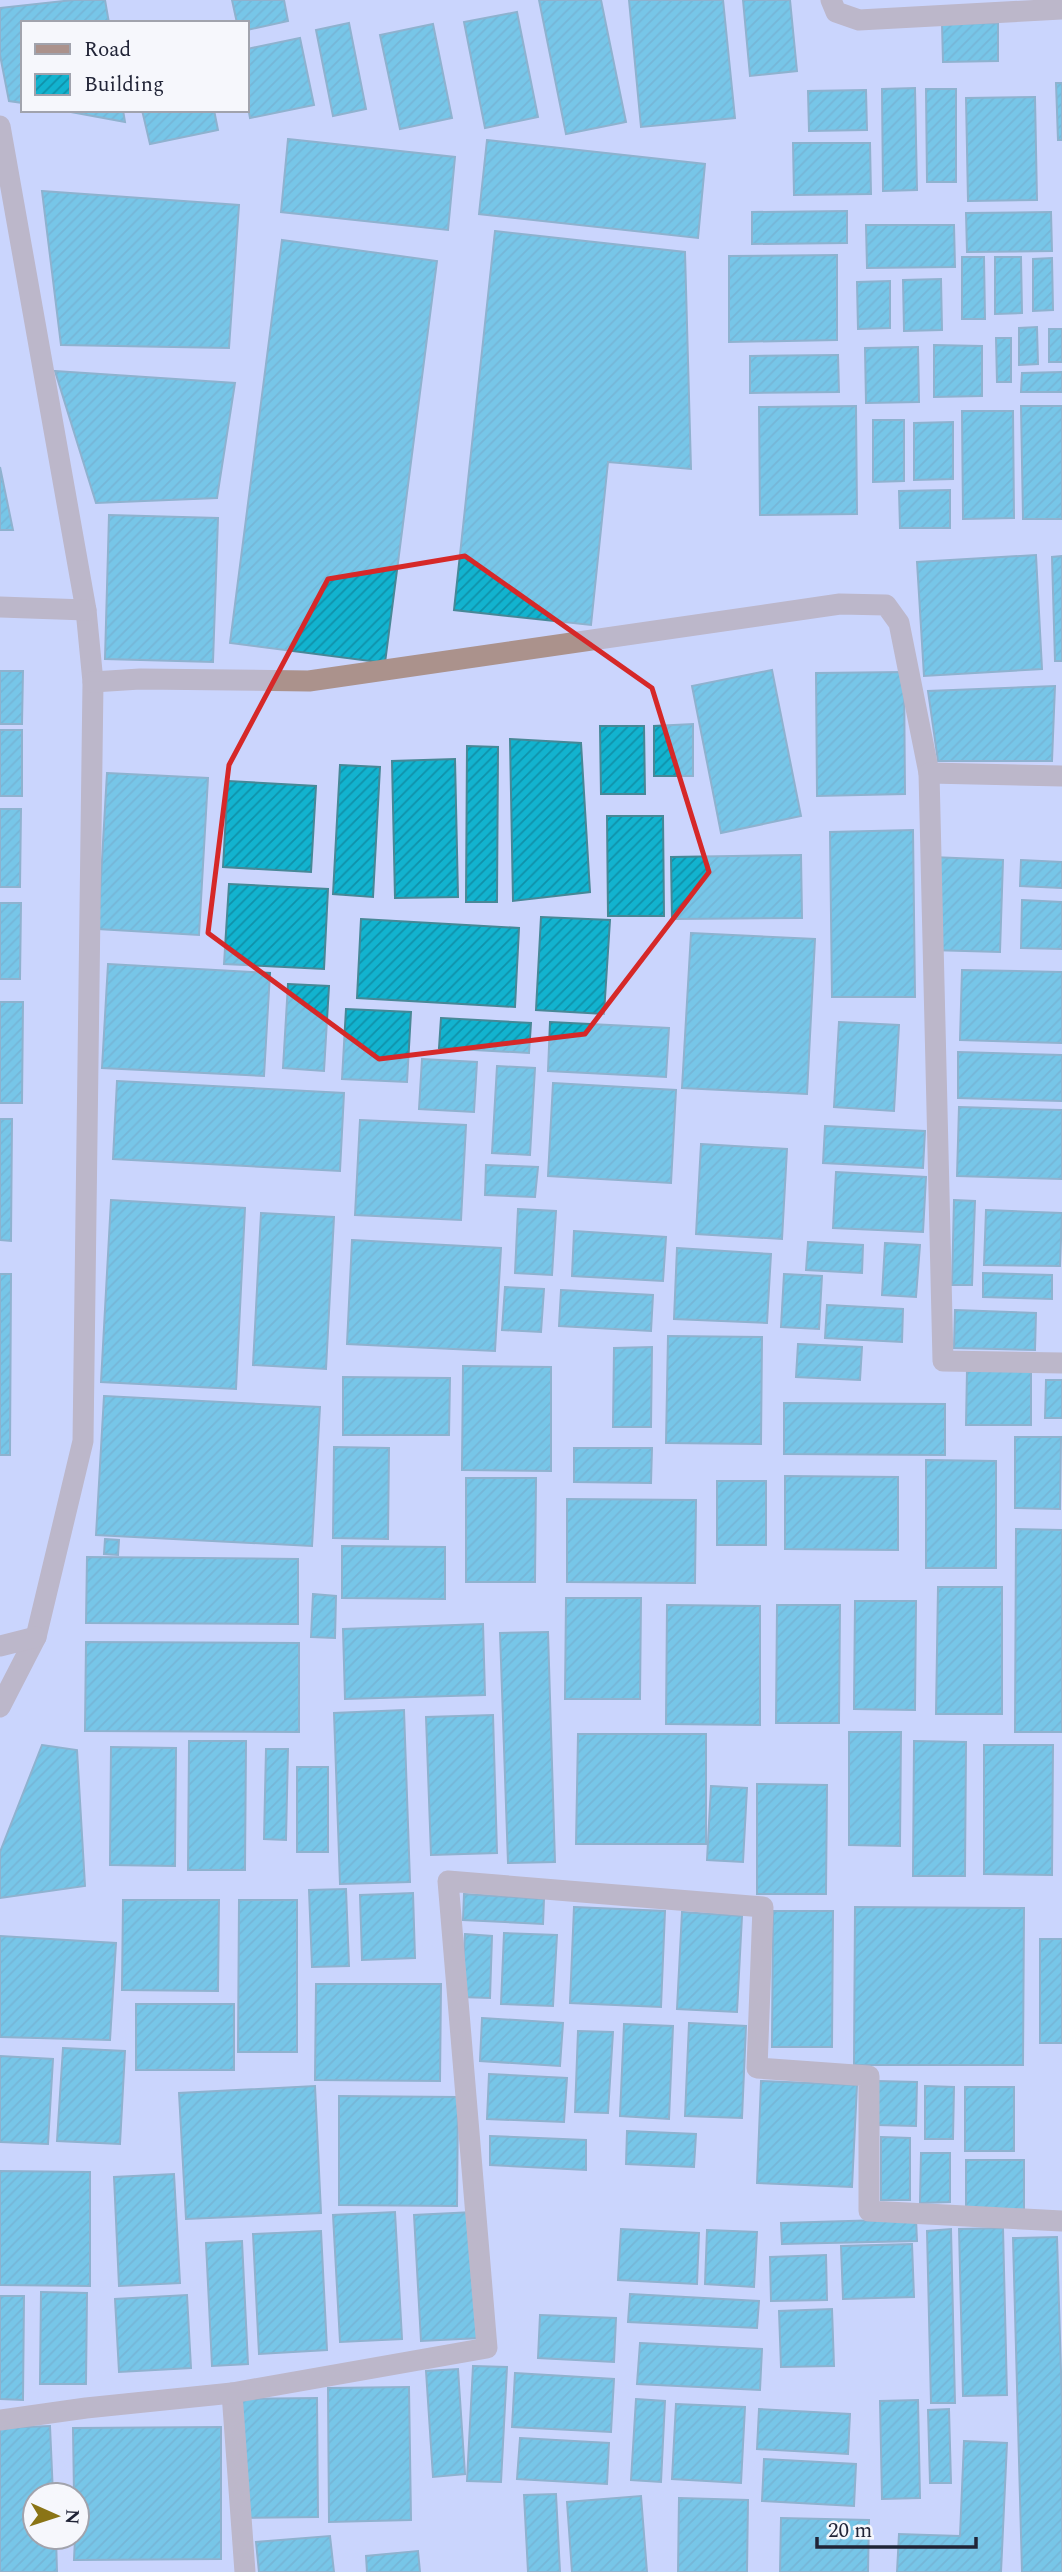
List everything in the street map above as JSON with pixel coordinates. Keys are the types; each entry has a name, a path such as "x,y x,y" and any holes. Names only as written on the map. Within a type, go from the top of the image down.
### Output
{"street":[{"path":"831,0 836,12 859,20 1062,9"},
{"path":"0,129 86,610 93,682 83,1441 36,1637 0,1707"},
{"path":"93,682 140,679 309,681 840,604 886,605 899,623 929,773 943,1361 1062,1363"},
{"path":"0,607 86,610"},
{"path":"929,773 1062,776"},
{"path":"0,1646 36,1637"},
{"path":"0,2420 232,2393 487,2348 448,1881 763,1907 757,2068 869,2076 869,2211 1062,2221"},
{"path":"232,2393 245,2572"}],"highlighted area":[{"path":"465,556 652,688 709,872 585,1034 379,1059 208,933 229,765 328,579"}],"building":[{"path":"73,0 105,0 109,21 21,21 21,103 9,101 0,55 0,8"},
{"path":"232,0 284,0 288,21 248,30 248,21 237,21"},
{"path":"539,0 601,0 626,122 566,134"},
{"path":"629,0 723,0 735,118 641,127"},
{"path":"743,0 790,0 797,71 750,76"},
{"path":"517,12 538,117 485,128 464,22"},
{"path":"349,23 366,109 333,116 316,30"},
{"path":"998,23 998,61 943,62 942,24"},
{"path":"433,24 452,118 400,129 380,35"},
{"path":"300,38 314,105 250,118 248,49"},
{"path":"1056,83 1062,83 1062,140 1058,140"},
{"path":"915,88 917,190 883,191 882,89"},
{"path":"926,89 956,89 956,182 927,182"},
{"path":"866,90 867,130 809,131 808,91"},
{"path":"1035,97 1037,200 968,201 966,98"},
{"path":"71,112 123,112 125,122"},
{"path":"142,112 214,112 218,130 150,144"},
{"path":"288,139 455,157 448,230 281,212"},
{"path":"487,140 705,164 698,238 479,214"},
{"path":"793,143 870,143 871,194 794,195"},
{"path":"42,191 239,205 229,348 61,345"},
{"path":"847,211 847,243 752,244 752,212"},
{"path":"1051,212 1052,251 967,252 966,213"},
{"path":"866,225 954,225 955,267 867,268"},
{"path":"495,231 685,252 691,469 608,462 591,625 454,610"},
{"path":"282,240 437,261 385,663 230,643"},
{"path":"837,255 837,340 729,342 729,256"},
{"path":"962,257 984,257 985,319 962,319"},
{"path":"995,257 1021,257 1022,313 995,314"},
{"path":"1052,258 1053,310 1033,311 1033,259"},
{"path":"941,279 942,330 904,331 903,280"},
{"path":"890,281 890,328 858,329 857,282"},
{"path":"1037,327 1038,364 1019,365 1019,328"},
{"path":"1049,329 1062,329 1062,362 1049,362"},
{"path":"996,338 1011,338 1011,382 997,382"},
{"path":"934,345 982,346 982,396 934,397"},
{"path":"918,347 919,402 866,403 865,348"},
{"path":"838,355 839,392 750,393 750,356"},
{"path":"55,371 235,383 217,498 96,503"},
{"path":"1062,372 1062,392 1021,392 1022,373"},
{"path":"856,406 857,514 760,515 759,407"},
{"path":"1021,406 1062,406 1062,519 1023,519"},
{"path":"962,411 1013,411 1014,518 963,519"},
{"path":"873,420 904,420 904,481 873,482"},
{"path":"953,422 953,479 914,480 914,423"},
{"path":"0,467 13,530 0,530"},
{"path":"950,490 950,528 900,528 899,491"},
{"path":"109,515 218,518 213,662 105,659"},
{"path":"1036,555 1042,669 924,676 917,562"},
{"path":"1062,556 1062,661 1055,661 1052,557"},
{"path":"772,670 801,816 721,833 692,686"},
{"path":"0,671 23,671 22,724 0,724"},
{"path":"904,672 905,794 817,796 816,673"},
{"path":"1055,686 1052,761 938,761 928,691"},
{"path":"693,724 693,776 654,776 654,726"},
{"path":"600,726 644,726 645,794 601,794"},
{"path":"0,730 22,730 22,796 0,796"},
{"path":"510,739 581,743 590,892 513,901"},
{"path":"467,746 498,747 497,902 466,902"},
{"path":"455,759 458,897 395,898 392,761"},
{"path":"340,765 380,767 373,897 333,894"},
{"path":"107,773 208,778 199,935 98,929"},
{"path":"228,781 316,786 311,872 223,867"},
{"path":"0,809 21,809 20,887 0,887"},
{"path":"607,816 663,816 664,916 608,916"},
{"path":"913,830 915,997 832,997 830,832"},
{"path":"801,855 802,918 672,919 671,857"},
{"path":"932,857 1003,860 1000,952 930,950"},
{"path":"1021,860 1062,862 1062,888 1020,886"},
{"path":"229,884 328,889 324,969 224,964"},
{"path":"1022,900 1062,902 1062,949 1021,948"},
{"path":"0,903 21,903 20,979 0,979"},
{"path":"541,917 610,920 604,1014 536,1010"},
{"path":"361,919 519,928 515,1007 357,998"},
{"path":"691,933 815,939 807,1094 682,1088"},
{"path":"108,964 270,973 264,1076 102,1068"},
{"path":"962,970 1062,972 1062,1043 960,1040"},
{"path":"288,984 329,986 324,1071 283,1068"},
{"path":"0,1002 23,1002 22,1103 0,1103"},
{"path":"346,1009 411,1012 407,1082 342,1079"},
{"path":"441,1018 531,1023 529,1053 439,1048"},
{"path":"550,1022 669,1028 666,1077 548,1071"},
{"path":"839,1022 899,1025 894,1111 834,1107"},
{"path":"958,1052 1062,1055 1062,1101 958,1098"},
{"path":"422,1059 477,1062 474,1112 419,1109"},
{"path":"497,1066 535,1068 530,1155 492,1153"},
{"path":"117,1081 344,1093 340,1171 113,1159"},
{"path":"553,1083 676,1090 671,1183 548,1176"},
{"path":"959,1107 1062,1110 1062,1179 957,1176"},
{"path":"0,1119 12,1119 11,1241 0,1240"},
{"path":"360,1120 466,1125 461,1220 355,1215"},
{"path":"825,1126 925,1131 923,1168 823,1163"},
{"path":"701,1144 787,1149 782,1239 696,1234"},
{"path":"486,1165 538,1167 535,1197 485,1195"},
{"path":"836,1172 926,1177 923,1232 833,1228"},
{"path":"111,1200 245,1208 236,1389 101,1382"},
{"path":"954,1200 975,1201 972,1285 952,1285"},
{"path":"518,1209 556,1211 552,1275 515,1273"},
{"path":"986,1210 1062,1213 1060,1266 984,1265"},
{"path":"261,1213 334,1217 326,1369 253,1365"},
{"path":"574,1231 666,1237 663,1281 572,1276"},
{"path":"352,1240 501,1248 495,1351 347,1344"},
{"path":"808,1242 863,1245 862,1273 806,1270"},
{"path":"885,1243 920,1245 916,1297 882,1295"},
{"path":"677,1248 771,1254 767,1323 674,1319"},
{"path":"983,1273 1052,1275 1052,1299 983,1297"},
{"path":"0,1274 11,1274 10,1455 0,1455"},
{"path":"784,1274 822,1276 819,1329 781,1327"},
{"path":"505,1287 544,1289 541,1332 502,1330"},
{"path":"561,1290 653,1295 651,1331 559,1326"},
{"path":"827,1305 903,1309 902,1342 825,1338"},
{"path":"955,1310 1036,1313 1035,1350 954,1348"},
{"path":"668,1336 762,1337 761,1444 666,1443"},
{"path":"798,1344 862,1347 860,1380 796,1377"},
{"path":"652,1347 651,1427 613,1427 614,1348"},
{"path":"463,1366 551,1367 551,1471 462,1470"},
{"path":"967,1370 1031,1370 1031,1425 966,1425"},
{"path":"343,1377 450,1378 449,1435 343,1435"},
{"path":"1046,1380 1062,1380 1062,1418 1045,1418"},
{"path":"104,1396 320,1407 312,1546 96,1535"},
{"path":"784,1403 945,1404 945,1455 784,1454"},
{"path":"1015,1437 1061,1437 1060,1509 1015,1508"},
{"path":"334,1447 389,1448 388,1539 333,1538"},
{"path":"574,1448 652,1448 651,1483 574,1482"},
{"path":"926,1460 996,1461 996,1568 926,1568"},
{"path":"785,1476 898,1477 898,1550 785,1549"},
{"path":"466,1478 536,1478 535,1582 466,1582"},
{"path":"717,1481 766,1481 766,1545 717,1545"},
{"path":"567,1499 696,1500 695,1583 567,1582"},
{"path":"1016,1529 1062,1530 1062,1732 1015,1732"},
{"path":"105,1539 119,1540 118,1555 104,1554"},
{"path":"342,1546 445,1547 445,1599 342,1598"},
{"path":"87,1557 298,1559 298,1624 86,1623"},
{"path":"938,1587 1002,1587 1002,1714 936,1714"},
{"path":"313,1594 336,1596 335,1638 311,1637"},
{"path":"566,1598 641,1598 640,1699 565,1699"},
{"path":"855,1601 916,1601 915,1710 854,1709"},
{"path":"667,1605 760,1606 760,1725 666,1724"},
{"path":"777,1605 840,1605 839,1723 776,1723"},
{"path":"483,1624 485,1695 345,1699 343,1629"},
{"path":"548,1632 555,1862 508,1863 500,1633"},
{"path":"86,1642 299,1643 299,1732 85,1731"},
{"path":"404,1710 410,1882 340,1884 334,1713"},
{"path":"493,1715 497,1853 431,1855 426,1717"},
{"path":"849,1732 901,1732 900,1846 849,1845"},
{"path":"578,1734 706,1734 706,1844 576,1844"},
{"path":"189,1741 246,1741 245,1870 188,1870"},
{"path":"914,1741 966,1742 965,1876 913,1876"},
{"path":"42,1745 77,1750 85,1886 0,1898 0,1852"},
{"path":"984,1745 1053,1745 1052,1875 984,1874"},
{"path":"111,1747 176,1748 175,1866 110,1865"},
{"path":"266,1749 288,1749 286,1840 264,1839"},
{"path":"297,1767 328,1767 328,1852 297,1852"},
{"path":"757,1784 827,1785 826,1894 757,1894"},
{"path":"711,1786 747,1788 743,1862 707,1860"},
{"path":"346,1889 349,1966 312,1967 309,1890"},
{"path":"413,1893 415,1958 362,1960 360,1895"},
{"path":"464,1894 544,1899 543,1924 463,1920"},
{"path":"123,1900 219,1900 218,1991 122,1990"},
{"path":"239,1900 297,1900 297,2052 238,2052"},
{"path":"574,1907 665,1911 661,2007 570,2003"},
{"path":"855,1907 1024,1908 1023,2065 854,2065"},
{"path":"773,1911 833,1911 832,2047 772,2047"},
{"path":"682,1912 742,1916 737,2012 677,2009"},
{"path":"504,1933 557,1935 553,2006 501,2004"},
{"path":"465,1934 492,1936 490,1998 461,1997"},
{"path":"0,1936 116,1943 110,2040 0,2037"},
{"path":"1040,1939 1062,1939 1062,2043 1040,2043"},
{"path":"316,1984 441,1984 440,2081 315,2080"},
{"path":"136,2004 234,2004 234,2070 136,2070"},
{"path":"482,2018 563,2023 560,2066 480,2061"},
{"path":"689,2023 746,2026 742,2118 685,2116"},
{"path":"624,2024 673,2026 669,2119 620,2116"},
{"path":"578,2031 613,2032 608,2113 575,2112"},
{"path":"63,2048 125,2051 120,2144 57,2141"},
{"path":"0,2056 53,2059 48,2144 0,2142"},
{"path":"489,2074 567,2078 564,2122 487,2119"},
{"path":"761,2081 857,2085 852,2187 757,2183"},
{"path":"877,2081 917,2082 916,2126 877,2125"},
{"path":"315,2086 321,2213 186,2219 179,2093"},
{"path":"925,2086 954,2087 953,2139 925,2139"},
{"path":"965,2087 1014,2087 1014,2151 965,2151"},
{"path":"339,2096 458,2097 457,2206 339,2205"},
{"path":"627,2131 696,2134 694,2167 626,2164"},
{"path":"490,2136 586,2140 586,2170 490,2165"},
{"path":"881,2137 910,2138 910,2200 881,2200"},
{"path":"921,2153 950,2153 950,2202 920,2203"},
{"path":"966,2160 1024,2160 1024,2210 966,2209"},
{"path":"0,2171 90,2172 90,2286 0,2285"},
{"path":"174,2174 180,2283 119,2286 114,2177"},
{"path":"395,2212 402,2339 340,2342 333,2215"},
{"path":"473,2212 480,2338 421,2341 414,2215"},
{"path":"916,2219 917,2241 782,2244 781,2223"},
{"path":"1003,2228 1007,2395 963,2396 959,2229"},
{"path":"621,2229 699,2233 697,2284 618,2280"},
{"path":"951,2229 955,2403 931,2403 927,2231"},
{"path":"707,2230 757,2232 754,2287 705,2284"},
{"path":"321,2231 327,2350 259,2354 253,2234"},
{"path":"1057,2237 1062,2405 1062,2572 1022,2572 1013,2238"},
{"path":"242,2241 248,2364 212,2366 206,2243"},
{"path":"912,2244 914,2297 843,2299 841,2246"},
{"path":"826,2255 827,2300 771,2301 770,2257"},
{"path":"41,2292 87,2293 86,2384 40,2384"},
{"path":"630,2294 759,2301 757,2328 628,2322"},
{"path":"187,2295 191,2368 119,2372 115,2299"},
{"path":"0,2296 24,2296 23,2400 0,2399"},
{"path":"832,2309 834,2366 781,2367 779,2311"},
{"path":"540,2315 616,2318 614,2362 538,2358"},
{"path":"640,2343 762,2349 760,2390 637,2384"},
{"path":"473,2366 507,2367 501,2482 467,2481"},
{"path":"458,2369 465,2474 433,2477 426,2371"},
{"path":"515,2373 614,2379 611,2432 512,2427"},
{"path":"409,2387 411,2520 329,2522 328,2388"},
{"path":"317,2398 318,2517 243,2518 242,2399"},
{"path":"636,2399 665,2401 661,2482 631,2480"},
{"path":"918,2400 920,2498 882,2499 880,2401"},
{"path":"676,2404 745,2407 741,2483 672,2479"},
{"path":"759,2409 850,2414 848,2454 757,2449"},
{"path":"949,2409 951,2483 930,2483 928,2410"},
{"path":"50,2426 52,2481 21,2481 21,2551 56,2551 57,2572 0,2572 0,2428"},
{"path":"221,2427 221,2559 74,2560 74,2551 91,2551 91,2481 74,2481 73,2428"},
{"path":"520,2438 609,2443 607,2484 517,2479"},
{"path":"964,2441 1007,2443 1001,2572 897,2572 899,2534 960,2536"},
{"path":"764,2459 856,2464 854,2506 762,2501"},
{"path":"556,2494 560,2572 528,2572 524,2495"},
{"path":"641,2496 647,2572 572,2572 567,2502"},
{"path":"679,2498 748,2500 747,2572 678,2572"},
{"path":"781,2518 869,2520 868,2572 780,2572"},
{"path":"330,2536 334,2572 259,2572 256,2542"},
{"path":"418,2551 420,2572 367,2572 366,2556"}]}
